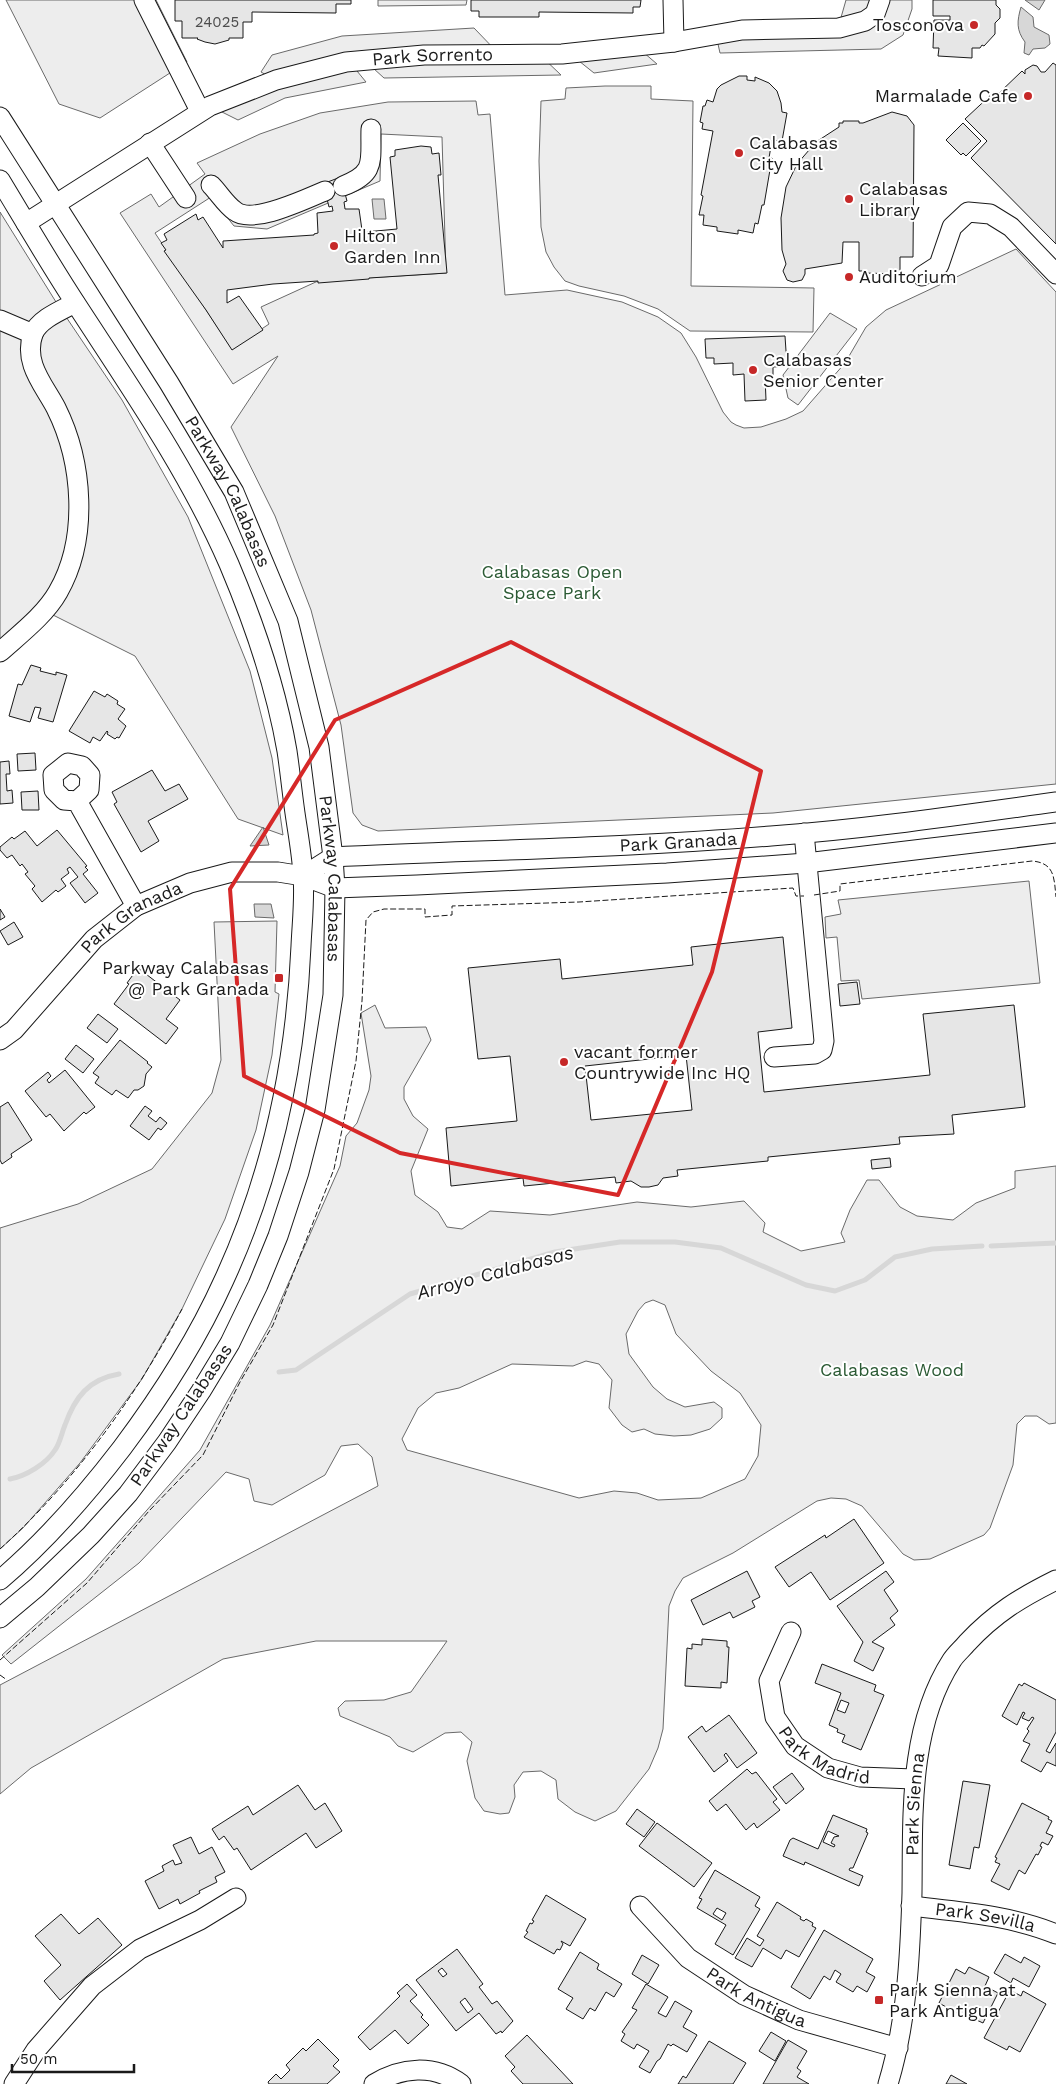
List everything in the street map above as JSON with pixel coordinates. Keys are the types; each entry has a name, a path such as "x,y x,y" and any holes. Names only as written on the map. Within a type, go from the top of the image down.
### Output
{"street":[{"path":"144,0 200,111"},
{"path":"673,0 674,42"},
{"name":"Park Sorrento","path":"26,223 200,111 276,80 346,62 424,55 562,54 674,42 742,30 839,28 865,21 878,7"},
{"name":"Parkway Calabasas","path":"0,117 168,383 234,492 288,621 319,746 334,857 335,888 333,995 317,1101 299,1172 278,1236 258,1285 230,1343 201,1391 167,1442 128,1494 91,1535 37,1587 0,1618"},
{"path":"343,186 360,179 370,166 371,129"},
{"path":"150,143 186,198"},
{"name":"Parkway Calabasas","path":"0,180 75,303 155,424 204,510 229,565 257,638 270,681 286,748 304,876 299,989 282,1102 267,1161 249,1218 225,1279 199,1331 169,1380 139,1425 101,1476 20,1563 0,1580"},
{"path":"211,185 235,212 256,216 325,192"},
{"path":"922,276 939,265 952,227 968,212 990,214 1011,227 1056,274"},
{"path":"0,652 43,612 58,592 68,568 78,532 80,502 76,471 67,437 56,408 36,374 30,354 33,334 39,326 48,318 75,303"},
{"path":"0,320 33,334"},
{"path":"77,801 136,906"},
{"name":"Park Granada","path":"304,876 334,857 658,843 804,833 890,825 1056,802"},
{"path":"774,1057 815,1054 822,1050 824,1042 804,833"},
{"name":"Park Granada","path":"0,1040 14,1030 94,939 136,906 190,883 232,872 278,872 304,876 335,888 667,873 806,862 1056,833"},
{"name":"Park Sienna","path":"888,2084 898,2048 908,1993 914,1779 920,1744 931,1703 952,1660 984,1625 1022,1596 1056,1580"},
{"name":"Park Madrid","path":"791,1632 769,1680 775,1717 795,1746 828,1768 860,1777 914,1779"},
{"path":"14,2084 36,2050 92,1986 140,1949 200,1920 236,1898"},
{"name":"Park Antigua","path":"640,1906 688,1958 744,1995 799,2020 898,2048"},
{"name":"Park Sevilla","path":"911,1906 984,1914 1031,1924 1056,1934"},
{"path":"374,2084 386,2076 408,2070 434,2071 461,2084"}],"highlighted area":[{"path":"511,642 761,771 712,972 618,1195 400,1153 244,1076 230,889 335,720"}],"shaded area":[{"path":"6,0 156,0 187,62 100,118 59,104"},
{"path":"378,0 467,0 466,5 378,6"},
{"path":"846,0 912,0 912,9 903,35 881,49 720,53 716,35 838,28"},
{"path":"1025,0 1045,0 1039,10"},
{"path":"1021,7 1033,17 1034,27 1049,35 1050,44 1045,48 1033,49 1029,55 1024,53 1025,42 1019,29 1018,21"},
{"path":"474,28 499,54 539,54 561,75 384,78 373,68 357,71 366,82 285,98 238,120 210,106 275,80 261,72 272,55 342,36"},
{"path":"636,46 657,64 594,73 569,53"},
{"path":"651,86 651,99 693,101 691,286 814,288 813,332 690,331 658,309 624,296 565,281 554,267 546,252 541,227 539,161 541,101 565,99 566,88"},
{"name":"Calabasas Open Space Park","path":"476,101 478,115 490,114 505,295 567,290 622,302 658,317 681,333 696,357 723,412 731,422 744,428 761,427 803,411 845,363 866,327 886,310 1016,249 1056,292 1056,784 773,813 378,831 362,825 353,813 341,725 311,610 275,516 231,427 278,356 233,384 120,213 151,194 159,207 205,174 197,163 260,134 320,113 388,102","holes":["381,134 442,137 446,273 318,281 261,307 269,324 232,349 155,233 211,197 234,226 267,229 380,181"]},
{"path":"372,199 384,199 386,219 374,219"},
{"path":"0,212 56,302 122,400 188,517 250,671 272,758 283,835 238,819 135,656 37,607 0,645"},
{"path":"830,313 857,329 798,405 788,398 783,375"},
{"path":"263,827 269,845 250,846"},
{"path":"1029,881 1040,983 862,999 859,980 841,981 837,937 826,938 825,917 841,914 838,900"},
{"path":"254,904 271,904 274,918 255,917"},
{"path":"277,921 275,992 279,994 272,1055 256,1130 225,1219 182,1309 142,1379 80,1463 23,1528 0,1549 0,1228 78,1204 152,1169 212,1093 221,1060 214,922"},
{"name":"Calabasas Wood","path":"375,1005 385,1028 426,1027 431,1040 404,1087 404,1099 413,1116 428,1129 411,1171 415,1195 438,1212 447,1227 462,1229 490,1211 550,1215 637,1202 691,1207 744,1201 765,1223 763,1232 801,1251 845,1242 841,1233 850,1210 867,1180 879,1180 900,1207 917,1216 953,1220 976,1203 1015,1188 1015,1171 1056,1166 1056,1423 1049,1424 1037,1416 1025,1416 1017,1424 1013,1465 990,1528 984,1535 930,1559 914,1560 903,1554 862,1506 846,1499 831,1498 817,1501 733,1553 683,1578 669,1606 663,1729 658,1748 649,1769 616,1811 595,1821 575,1812 558,1799 556,1780 541,1771 523,1772 514,1785 515,1797 509,1813 500,1814 484,1811 475,1798 467,1761 472,1742 461,1732 445,1733 413,1752 398,1746 390,1737 340,1716 338,1708 345,1701 384,1700 411,1692 447,1641 316,1641 223,1659 31,1768 0,1794 0,1685 378,1486 372,1457 358,1444 341,1446 325,1475 272,1505 254,1501 249,1479 226,1472 139,1563 11,1664 2,1655 86,1579 200,1450 270,1325 340,1166 346,1136 357,1123 369,1090 371,1076 361,1013","holes":["653,1300 665,1305 676,1334 711,1371 740,1393 761,1425 758,1456 745,1479 701,1498 658,1500 637,1493 614,1491 579,1498 407,1450 402,1439 418,1408 436,1393 459,1388 512,1364 573,1366 586,1361 599,1364 612,1380 609,1408 622,1425 632,1432 644,1429 655,1434 674,1436 691,1435 710,1429 722,1418 722,1408 714,1402 685,1407 667,1399 653,1387 629,1354 626,1334 638,1311 645,1303"]}],"building":[{"path":"175,0 351,0 351,4 336,4 336,13 252,12 252,22 243,22 243,38 229,38 229,40 215,44 198,38 182,38 182,21 175,21"},
{"path":"471,0 641,0 640,7 633,7 633,13 539,12 539,17 479,17 479,11 471,11"},
{"path":"933,0 996,0 996,5 1000,9 1000,18 995,23 995,34 984,46 972,48 972,58 938,56 939,48 933,48 934,20 950,20 950,16 933,16"},
{"path":"1053,63 1056,65 1056,244 971,158 987,141 965,119 994,92 997,95 1022,71 1025,74 1025,70 1033,65 1037,66 1041,72 1045,72"},
{"name":"Calabasas City Hall","path":"739,76 747,76 747,80 755,81 755,77 769,83 777,91 782,112 787,113 782,141 772,140 769,158 772,158 764,205 762,205 758,224 755,223 753,233 738,230 738,234 717,231 717,227 703,225 704,215 699,215 713,131 702,129 703,123 700,122 703,106 705,106 707,100 713,102 717,89 721,85"},
{"name":"Calabasas Library","path":"892,112 907,116 914,125 913,257 900,257 900,274 865,273 864,271 859,271 859,242 843,242 842,263 805,269 802,280 793,282 787,280 783,271 786,264 782,250 781,218 786,187 797,164 816,142 839,127 839,123 843,123 843,121 859,121 859,123 863,123"},
{"path":"963,123 981,141 966,156 963,153 961,155 946,140"},
{"name":"Hilton Garden Inn","path":"421,146 431,147 432,154 439,153 441,175 438,175 447,273 318,283 318,281 273,284 227,290 227,303 239,296 263,330 232,350 164,251 166,250 161,243 167,240 164,234 196,214 198,220 203,217 223,248 223,241 314,235 318,233 317,213 333,211 332,206 329,207 325,191 320,185 338,178 343,186 347,201 344,202 345,209 359,209 362,230 365,230 365,232 397,229 390,157 395,156 395,150"},
{"name":"Calabasas Senior Center","path":"785,336 787,366 773,367 773,375 765,376 766,400 745,401 744,374 733,375 733,363 714,364 714,358 706,358 705,339"},
{"path":"31,665 41,668 40,671 56,675 56,672 67,675 53,722 38,718 41,708 35,707 30,722 9,716 18,684 22,685"},
{"path":"94,691 105,697 107,694 118,701 117,704 125,709 118,719 126,726 119,738 115,739 107,734 107,731 100,741 93,737 90,743 69,731"},
{"path":"35,753 36,770 18,771 17,754"},
{"path":"9,761 10,774 6,774 7,791 12,790 13,803 0,804 0,762"},
{"path":"152,770 165,791 179,784 188,799 148,821 159,841 141,852 114,804 117,802 112,792"},
{"path":"38,791 39,810 22,810 21,792"},
{"path":"57,830 87,866 85,867 88,870 83,874 98,893 85,903 70,883 78,877 70,867 67,869 69,873 61,879 66,886 58,892 56,890 42,902 32,889 35,886 25,874 28,872 22,864 20,866 12,855 7,858 0,850 0,847 12,837 14,839 25,831 37,846"},
{"path":"0,909 5,917 0,920"},
{"path":"14,922 23,937 8,945 0,931"},
{"name":"vacant former Countrywide Inc HQ","path":"783,937 792,1028 758,1032 764,1092 930,1075 923,1014 1014,1005 1025,1107 952,1115 954,1134 899,1137 900,1144 768,1157 768,1161 677,1170 678,1176 663,1178 658,1185 649,1187 641,1187 631,1181 616,1183 615,1177 524,1186 523,1178 451,1186 446,1128 517,1121 510,1056 478,1059 468,968 560,959 562,979 693,965 691,947","holes":["686,1055 692,1110 591,1120 585,1066"]},
{"path":"138,968 180,1000 166,1019 178,1028 166,1044 114,1004"},
{"path":"857,982 860,1004 840,1006 838,984"},
{"path":"98,1014 118,1029 107,1043 87,1028"},
{"path":"120,1040 152,1067 146,1074 144,1086 134,1090 128,1098 116,1090 112,1095 95,1083 99,1077 93,1073"},
{"path":"76,1045 94,1059 83,1073 65,1059"},
{"path":"65,1070 95,1107 86,1114 84,1112 64,1131 50,1114 46,1117 25,1091 48,1072 51,1076 47,1080 49,1083"},
{"path":"8,1102 32,1140 11,1154 12,1157 2,1164 0,1160 0,1107"},
{"path":"145,1106 152,1111 148,1116 156,1122 160,1117 167,1123 161,1130 158,1128 149,1140 130,1126"},
{"path":"890,1158 891,1167 872,1169 871,1160"},
{"path":"854,1519 884,1563 830,1600 811,1572 789,1587 775,1567 825,1535 826,1538"},
{"path":"747,1571 760,1597 752,1601 755,1607 733,1618 730,1612 703,1625 691,1600"},
{"path":"886,1571 894,1582 884,1590 898,1611 890,1618 895,1625 872,1642 884,1648 873,1671 854,1661 863,1642 837,1606"},
{"path":"702,1639 727,1641 727,1647 729,1647 727,1683 721,1682 721,1688 685,1686 687,1648 692,1649 692,1644 702,1645"},
{"path":"822,1664 876,1685 874,1691 884,1695 861,1750 842,1742 845,1735 837,1732 838,1729 829,1725 841,1693 815,1683","holes":["841,1700 849,1703 845,1713 837,1710"]},
{"path":"1024,1683 1056,1700 1056,1732 1046,1751 1050,1753 1056,1743 1056,1766 1047,1762 1041,1772 1021,1761 1030,1744 1023,1741 1029,1731 1027,1729 1034,1718 1032,1717 1029,1721 1022,1718 1025,1713 1023,1712 1017,1725 1002,1716 1019,1684 1022,1686"},
{"path":"729,1715 757,1753 737,1768 726,1753 724,1755 728,1761 714,1772 688,1737 702,1726 706,1732"},
{"path":"747,1769 752,1774 756,1772 777,1799 773,1802 780,1810 757,1828 754,1823 746,1830 726,1804 717,1811 709,1801"},
{"path":"792,1773 804,1789 786,1804 773,1787"},
{"path":"963,1781 990,1785 979,1848 974,1847 970,1869 949,1865"},
{"path":"298,1785 315,1810 325,1803 342,1831 316,1848 306,1833 251,1870 237,1848 234,1850 224,1836 219,1840 212,1829 248,1806 253,1815"},
{"path":"1022,1803 1049,1817 1048,1819 1052,1821 1046,1833 1053,1836 1048,1845 1042,1842 1038,1855 1036,1854 1025,1874 1019,1870 1009,1890 991,1881 1000,1864 995,1862 997,1858 995,1857"},
{"path":"637,1809 655,1822 644,1837 626,1824"},
{"path":"833,1815 867,1829 866,1832 868,1833 853,1868 849,1870 863,1876 859,1886 805,1862 804,1865 783,1856 790,1840 793,1838 818,1849","holes":["828,1831 839,1836 834,1837 831,1843 835,1845 834,1847 823,1842"]},
{"path":"657,1823 712,1863 694,1887 639,1846"},
{"path":"191,1837 199,1854 212,1847 225,1872 215,1877 217,1882 199,1891 200,1893 180,1904 178,1899 159,1909 145,1881 164,1871 162,1866 173,1860 175,1865 182,1863 173,1845"},
{"path":"715,1870 760,1897 755,1906 760,1909 733,1955 715,1944 726,1925 697,1908 702,1899 699,1898","holes":["717,1908 726,1913 722,1920 713,1914"]},
{"path":"546,1895 586,1919 570,1946 561,1941 563,1944 560,1950 557,1949 554,1954 524,1937"},
{"path":"777,1902 801,1917 800,1919 804,1921 806,1919 813,1923 812,1926 816,1928 799,1957 786,1950 781,1959 763,1948 752,1967 735,1958 747,1938 760,1946 764,1940 757,1936"},
{"path":"61,1914 79,1934 98,1918 122,1945 60,2000 44,1981 61,1965 35,1936"},
{"path":"824,1930 873,1959 866,1972 875,1977 867,1992 857,1986 853,1992 836,1982 841,1974 835,1970 830,1980 824,1976 810,1999 791,1987"},
{"path":"457,1949 483,1984 479,1987 492,2004 497,2001 513,2021 502,2033 501,2031 496,2034 479,2013 456,2031 416,1980","holes":["442,1968 447,1974 443,1977 438,1971","465,1998 473,2009 468,2013 460,2002"]},
{"path":"580,1952 599,1964 597,1969 622,1984 614,1997 606,1992 595,2011 590,2008 583,2019 566,2009 573,1998 558,1989"},
{"path":"1005,1954 1021,1963 1024,1957 1040,1966 1029,1987 1013,1978 1011,1983 994,1973"},
{"path":"642,1955 659,1965 648,1984 632,1974"},
{"path":"969,1967 989,1977 985,1986 998,1993 983,2023 966,2015 964,2017 939,2003 956,1969 965,1974"},
{"path":"407,1984 417,1995 410,2001 423,2015 421,2017 429,2025 408,2044 395,2030 370,2050 358,2037 400,1996 397,1993"},
{"path":"646,1984 668,1997 658,2013 666,2017 675,2001 692,2011 683,2027 697,2035 687,2052 673,2044 671,2046 668,2044 650,2073 639,2067 649,2051 637,2044 634,2049 621,2041 625,2034 622,2032 637,2010 632,2008"},
{"path":"1010,1990 1021,1996 1023,1991 1046,2004 1020,2052 1009,2046 1007,2050 984,2038"},
{"path":"771,2032 786,2041 775,2061 759,2051"},
{"path":"527,2035 573,2084 523,2084 511,2071 515,2067 505,2056"},
{"path":"318,2039 339,2060 333,2066 340,2072 327,2084 269,2084 268,2082 276,2074 281,2079 290,2070 286,2065 303,2048 306,2051"},
{"path":"788,2040 807,2051 797,2068 801,2071 797,2077 809,2084 763,2084"},
{"path":"709,2041 746,2063 733,2084 678,2084 683,2076 686,2078"},
{"path":"951,2075 967,2084 946,2084"}],"waterway":[{"name":"Arroyo Calabasas","path":"279,1372 296,1370 410,1294 555,1252 620,1242 675,1242 721,1248 806,1285 835,1291 865,1280 895,1257 932,1249 982,1246"},
{"name":"Arroyo Calabasas","path":"991,1246 1056,1243"},
{"name":"Arroyo Calabasas","path":"10,1479 35,1469 51,1455 58,1444 73,1406 91,1385 108,1376 119,1374"}],"fence":[{"path":"814,895 840,891 840,884 1032,861 1040,862 1049,868 1054,878 1056,897"},
{"path":"0,1660 87,1583 149,1511 203,1455 240,1382 273,1325 334,1169 356,1061 362,1001 366,920 373,912 384,909 425,909 425,917 452,915 452,906 579,902 793,888 796,896 804,896"},
{"path":"0,1549 53,1496 102,1437 145,1374 182,1309"},
{"path":"0,1675 7,1680"}],"place":[{"name":"Tosconova","path":"974,25"},
{"name":"Marmalade Cafe","path":"1028,96"},
{"name":"Calabasas City Hall","path":"739,153"},
{"name":"Calabasas Library","path":"849,199"},
{"name":"Hilton Garden Inn","path":"334,246"},
{"name":"Auditorium","path":"849,277"},
{"name":"Calabasas Senior Center","path":"753,370"},
{"name":"Parkway Calabasas @ Park Granada","path":"279,978"},
{"name":"vacant former Countrywide Inc HQ","path":"564,1062"},
{"name":"Park Sienna at Park Antigua","path":"879,2000"}]}
